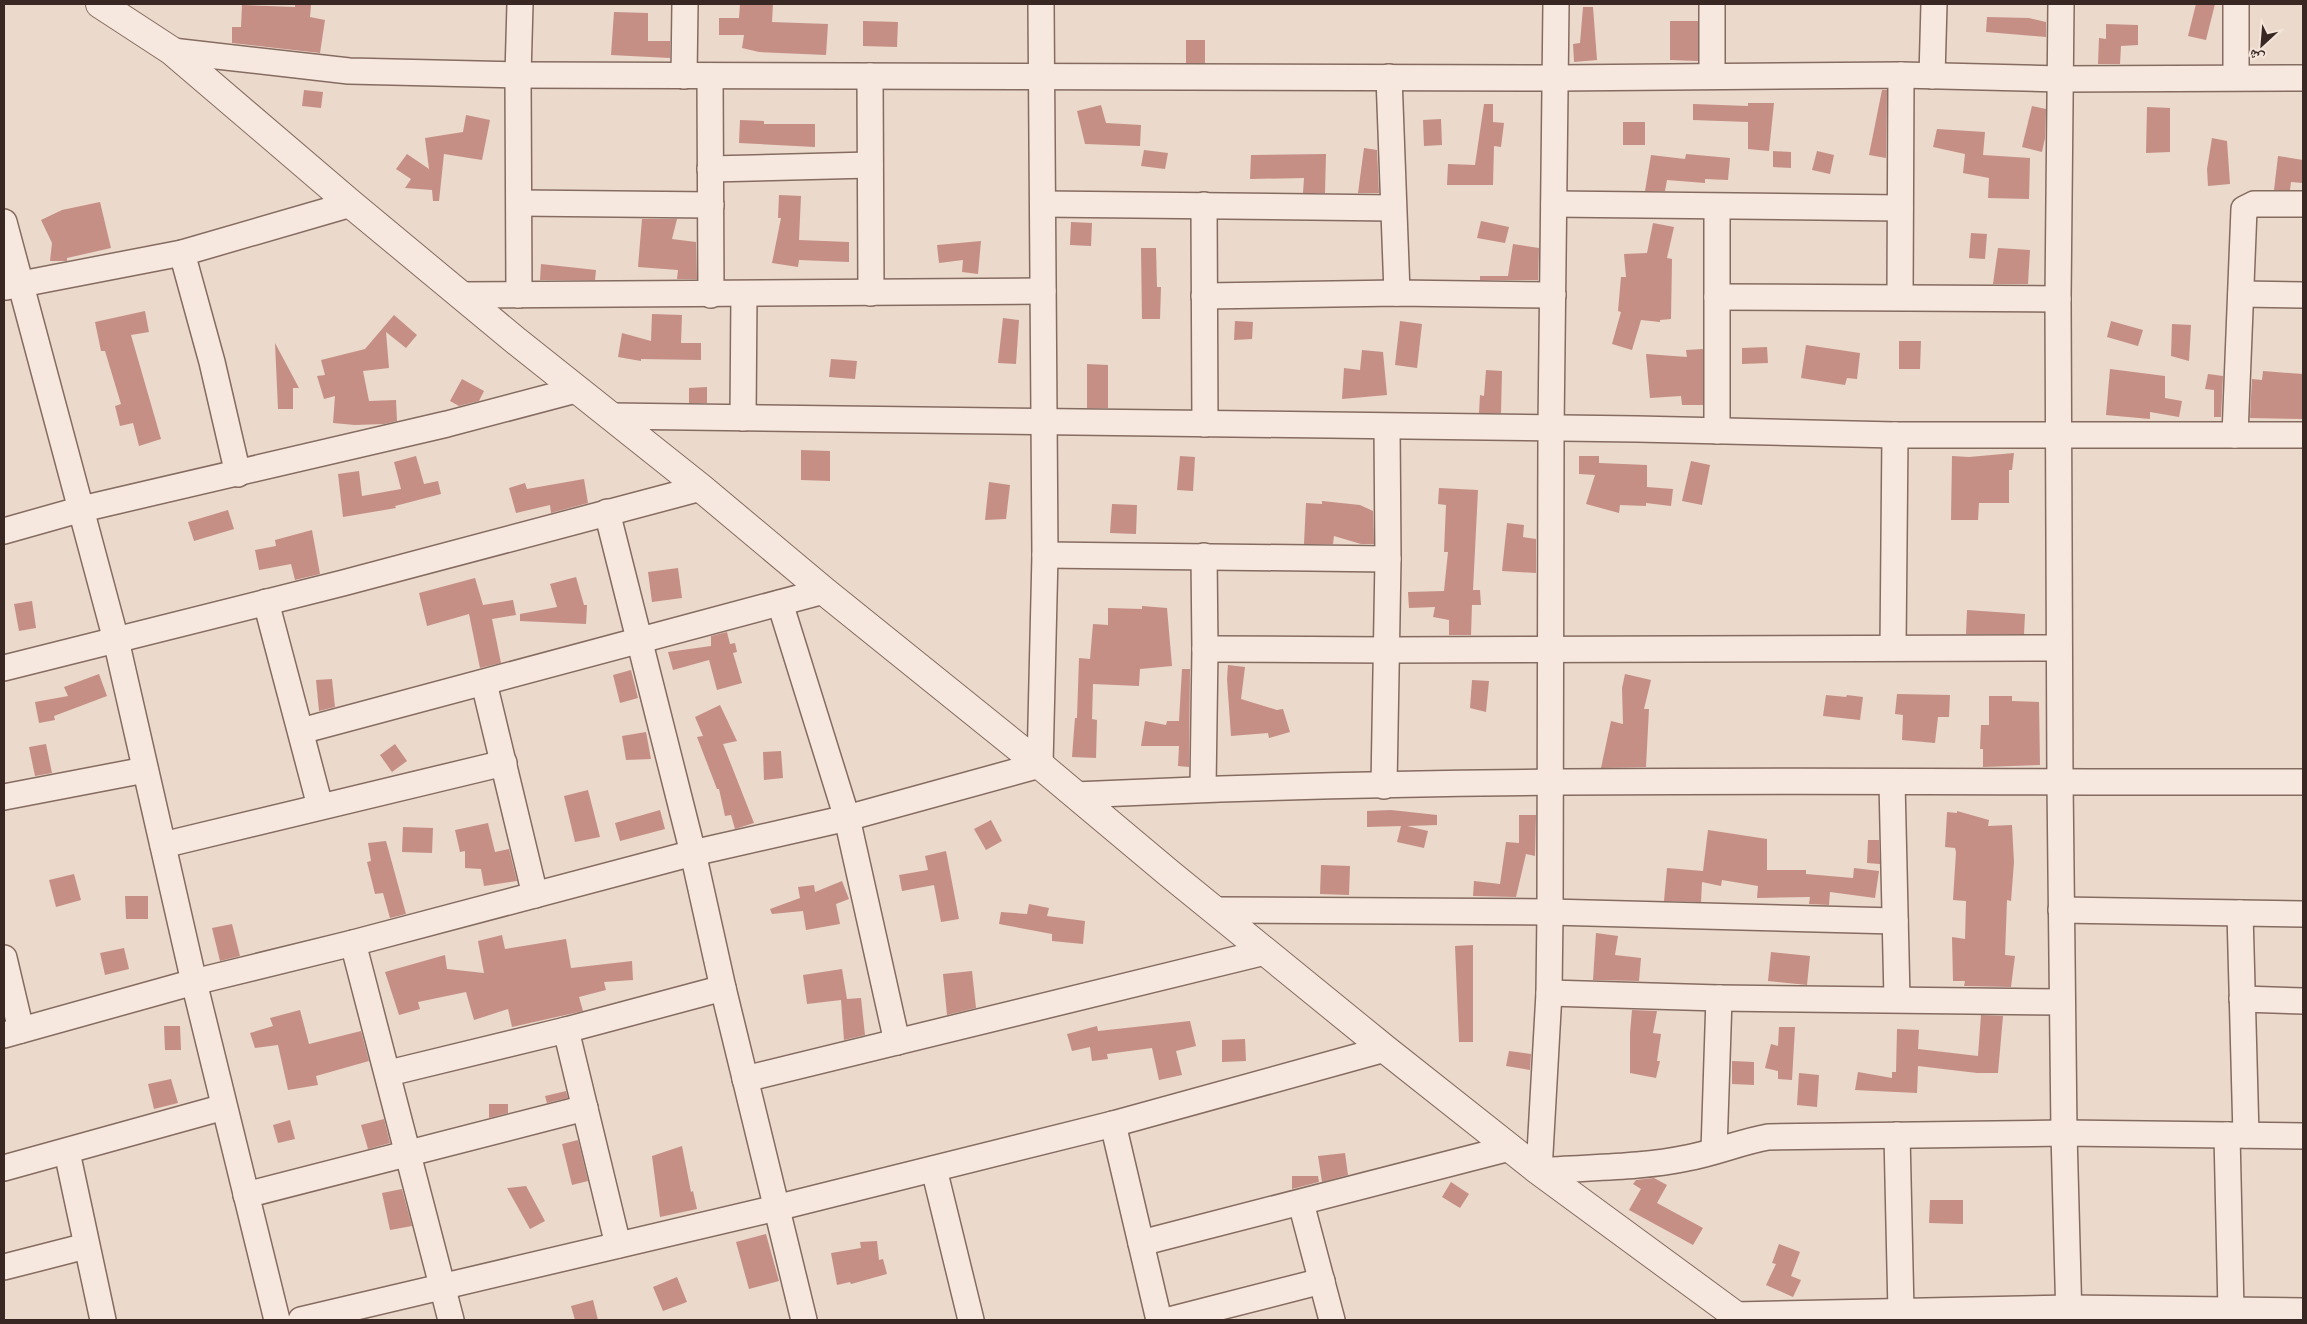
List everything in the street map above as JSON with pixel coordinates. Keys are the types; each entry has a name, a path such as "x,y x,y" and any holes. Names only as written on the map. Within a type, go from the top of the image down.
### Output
{"street":[{"path":"100,4 172,51 351,204 576,390 701,488 824,591 1040,765 1385,1049 1539,1171 1738,1318 1901,1312 2069,1314 2303,1311"},
{"path":"519,296 518,75 520,4"},
{"path":"684,4 684,76"},
{"path":"1040,765 1045,555 1041,4"},
{"path":"1539,1171 1549,994 1552,782 1551,429 1557,78 1556,4"},
{"path":"1712,4 1712,76"},
{"path":"1932,76 1934,4"},
{"path":"2061,4 2058,298 2059,648 2062,1002 2069,1314"},
{"path":"2236,4 2236,77"},
{"path":"172,51 349,71 518,75 1557,78 1901,75 2059,79 2303,78"},
{"path":"1900,297 1901,75"},
{"path":"710,76 711,295"},
{"path":"870,76 871,293"},
{"path":"1390,77 1397,293"},
{"path":"710,169 870,165"},
{"path":"520,203 710,205"},
{"path":"12,286 182,253 351,204"},
{"path":"1043,204 1394,208"},
{"path":"1554,204 1900,208"},
{"path":"2235,434 2244,209 2254,204 2303,204"},
{"path":"1204,205 1205,424"},
{"path":"1717,206 1717,431"},
{"path":"4,222 12,286 82,509 116,640 194,982 277,1320"},
{"path":"182,253 212,362 238,474"},
{"path":"461,295 711,295 1043,291"},
{"path":"1204,296 1397,293 1553,295"},
{"path":"743,418 744,294"},
{"path":"2241,294 2303,295"},
{"path":"1717,297 2058,298"},
{"path":"4,531 82,509 447,424 576,390"},
{"path":"611,416 1895,435 2303,435"},
{"path":"1384,786 1388,559 1387,427"},
{"path":"1893,648 1895,435"},
{"path":"4,668 266,602 701,488"},
{"path":"607,512 693,853 723,988 804,1320"},
{"path":"1045,555 1388,559"},
{"path":"1203,788 1204,556"},
{"path":"301,731 640,642 824,591"},
{"path":"266,602 320,806"},
{"path":"780,603 847,818 897,1042"},
{"path":"1205,649 2059,648"},
{"path":"484,683 535,895"},
{"path":"163,844 504,763"},
{"path":"4,958 13,1033 194,982 353,944 693,853 847,818 1040,765"},
{"path":"4,797 145,770"},
{"path":"1075,795 1203,788 1552,782 2303,782"},
{"path":"1892,782 1897,999"},
{"path":"1214,910 1550,912 1895,921"},
{"path":"2061,910 2303,914"},
{"path":"2230,1311 2242,1000 2240,913"},
{"path":"353,944 389,1073 442,1287 452,1320"},
{"path":"745,1079 1265,952"},
{"path":"389,1073 566,1030 723,988"},
{"path":"1549,994 2062,1002"},
{"path":"1714,1151 1719,998"},
{"path":"2242,1000 2303,1001"},
{"path":"566,1030 618,1245"},
{"path":"301,1320 934,1169 1113,1124 1385,1049"},
{"path":"4,1168 224,1108"},
{"path":"246,1195 585,1108"},
{"path":"1113,1124 1160,1320"},
{"path":"1539,1171 1666,1162 1768,1137 2064,1132 2303,1136"},
{"path":"1897,1135 1901,1312"},
{"path":"1141,1243 1510,1148"},
{"path":"67,1152 103,1320"},
{"path":"934,1169 971,1320"},
{"path":"1301,1203 1332,1320"},
{"path":"4,1266 86,1246"},
{"path":"1169,1320 1322,1281"}],"building":[{"path":"740,4 773,4 772,22 828,24 826,55 759,52 742,48 744,35 719,35 719,18 739,18"},
{"path":"2196,4 2215,4 2206,40 2188,36"},
{"path":"242,5 295,7 295,5 311,5 310,17 325,20 320,53 232,43 232,27 241,27"},
{"path":"1583,7 1593,7 1597,60 1574,62 1573,44 1580,43"},
{"path":"614,12 648,13 648,41 670,41 670,58 611,55"},
{"path":"1987,17 2029,18 2046,22 2046,37 1986,32"},
{"path":"863,21 898,22 897,47 863,46"},
{"path":"1670,21 1698,21 1698,61 1670,60"},
{"path":"2106,24 2138,25 2138,45 2121,46 2120,64 2098,64 2099,38 2106,39"},
{"path":"1186,40 1205,40 1205,63 1186,63"},
{"path":"304,90 323,92 321,108 302,106"},
{"path":"1882,90 1887,90 1886,158 1869,155"},
{"path":"1748,103 1774,103 1769,151 1748,149 1748,122 1693,120 1693,104 1748,106"},
{"path":"1484,104 1493,104 1493,122 1504,123 1501,147 1494,146 1493,185 1447,185 1448,164 1475,165"},
{"path":"1101,105 1106,123 1141,125 1140,146 1085,144 1077,111"},
{"path":"2032,106 2046,109 2045,138 2042,152 2022,147"},
{"path":"2147,107 2170,108 2170,152 2146,153"},
{"path":"466,115 490,120 482,160 444,154 439,201 433,201 432,190 405,188 411,179 396,169 407,154 429,169 425,138 463,132"},
{"path":"1441,119 1442,145 1424,146 1423,120"},
{"path":"740,120 764,121 764,124 815,124 815,147 739,143"},
{"path":"1623,122 1645,122 1645,145 1623,145"},
{"path":"1937,129 1985,132 1983,155 2030,158 2029,199 1988,198 1989,178 1963,173 1965,154 1933,147"},
{"path":"2212,138 2227,141 2230,184 2208,186 2207,169"},
{"path":"1364,148 1377,150 1379,193 1358,193"},
{"path":"1144,150 1168,153 1165,169 1141,166"},
{"path":"1773,151 1791,152 1791,168 1773,167"},
{"path":"1817,151 1834,155 1830,174 1812,170"},
{"path":"1326,154 1325,193 1303,193 1304,178 1250,179 1251,155"},
{"path":"1686,154 1730,158 1728,180 1705,179 1705,183 1667,180 1665,191 1645,191 1651,155 1685,159"},
{"path":"2278,156 2303,160 2303,183 2291,182 2290,190 2274,190"},
{"path":"779,195 801,196 799,240 849,242 849,262 799,260 798,267 772,263 781,218 778,218"},
{"path":"100,202 111,248 67,258 67,261 50,261 52,243 41,220 62,210"},
{"path":"642,219 677,219 672,239 696,242 697,279 677,279 678,270 638,267"},
{"path":"1481,221 1509,227 1505,243 1477,238"},
{"path":"1071,222 1092,223 1091,246 1070,245"},
{"path":"1653,223 1674,227 1667,258 1672,259 1671,319 1660,320 1660,322 1641,320 1632,350 1612,344 1621,312 1618,311 1621,277 1626,277 1624,254 1647,253"},
{"path":"1971,233 1987,234 1985,259 1969,258"},
{"path":"981,241 978,274 962,272 963,260 939,263 937,245"},
{"path":"1513,244 1539,248 1538,280 1480,280 1480,276 1508,276"},
{"path":"1141,248 1156,248 1157,287 1161,287 1160,319 1142,319"},
{"path":"1998,248 2030,250 2028,284 1993,284"},
{"path":"541,264 596,270 595,280 540,280"},
{"path":"145,311 149,332 131,335 161,439 139,446 133,423 120,426 115,406 121,404 105,351 101,351 95,322"},
{"path":"652,314 682,315 681,343 701,343 701,360 641,359 641,361 618,357 622,333 651,341"},
{"path":"394,315 417,335 406,348 386,332 389,368 363,371 369,401 396,400 397,421 384,424 355,425 333,423 335,396 324,399 317,376 325,375 321,360 365,349"},
{"path":"1003,318 1019,320 1016,364 998,363"},
{"path":"1235,321 1253,322 1252,339 1234,340"},
{"path":"1400,321 1422,324 1417,368 1395,365"},
{"path":"2111,321 2143,330 2138,346 2107,337"},
{"path":"2172,324 2191,325 2189,361 2171,356"},
{"path":"1899,341 1921,341 1920,369 1899,369"},
{"path":"275,343 299,388 293,388 293,409 278,409"},
{"path":"1806,345 1860,353 1857,379 1847,378 1845,385 1801,378"},
{"path":"1767,347 1768,363 1742,364 1742,348"},
{"path":"1703,349 1703,405 1682,405 1681,396 1650,398 1646,354 1687,357 1686,350"},
{"path":"1362,350 1383,352 1387,395 1342,399 1344,368 1360,370"},
{"path":"831,359 857,361 855,379 829,377"},
{"path":"1087,364 1108,365 1108,408 1087,408"},
{"path":"2110,369 2165,376 2165,398 2182,401 2179,417 2150,412 2150,419 2106,415"},
{"path":"1486,370 1502,371 1501,413 1479,413 1480,395 1484,396"},
{"path":"2263,371 2303,374 2303,419 2250,418 2252,379 2262,380"},
{"path":"2208,374 2223,376 2221,417 2214,417 2214,390 2205,389"},
{"path":"462,379 484,391 479,401 459,406 450,401"},
{"path":"707,387 707,403 689,403 689,388"},
{"path":"801,450 830,451 830,481 801,480"},
{"path":"2014,453 2012,470 2009,470 2009,503 1979,503 1978,520 1951,520 1952,456 1969,457"},
{"path":"416,456 424,484 438,481 441,494 395,506 396,508 343,517 338,474 359,471 362,496 401,489 394,462"},
{"path":"1180,456 1195,457 1193,491 1177,490"},
{"path":"1579,456 1599,456 1599,463 1647,465 1647,487 1673,489 1671,506 1646,503 1646,506 1620,505 1619,513 1586,504 1595,475 1579,474"},
{"path":"1691,461 1710,465 1702,505 1682,501"},
{"path":"584,479 588,503 551,513 550,505 516,513 509,488 525,483 527,489"},
{"path":"989,482 1010,485 1006,519 985,520"},
{"path":"1439,488 1478,490 1473,590 1480,590 1481,605 1472,605 1471,635 1449,635 1449,620 1433,617 1435,607 1409,608 1408,592 1444,591 1448,552 1444,552 1446,505 1438,504"},
{"path":"1322,501 1360,505 1373,511 1374,544 1361,544 1334,536 1333,544 1304,544 1306,503 1322,504"},
{"path":"1112,504 1137,505 1136,534 1110,533"},
{"path":"228,510 234,529 194,541 188,522"},
{"path":"1507,523 1524,525 1523,537 1536,539 1536,573 1502,571"},
{"path":"312,530 320,574 295,580 291,564 259,570 255,550 276,546 275,540"},
{"path":"678,568 682,598 652,602 648,572"},
{"path":"576,577 584,605 587,605 586,624 520,621 520,614 557,607 550,584"},
{"path":"475,578 483,605 513,600 516,615 492,619 501,663 480,668 469,614 427,626 419,593"},
{"path":"32,601 36,628 19,631 14,604"},
{"path":"1142,606 1167,608 1172,666 1140,669 1139,686 1093,684 1092,719 1097,720 1096,758 1072,757 1075,718 1077,718 1079,658 1090,659 1093,624 1108,625 1108,608 1142,609"},
{"path":"1967,610 2025,614 2024,634 1966,634"},
{"path":"727,632 730,644 735,643 737,652 733,653 742,683 717,690 709,660 673,670 668,652 711,646 711,636"},
{"path":"1228,665 1245,667 1241,699 1277,710 1283,709 1290,732 1269,738 1268,733 1231,736 1227,679"},
{"path":"1182,669 1190,669 1189,767 1178,766 1179,746 1141,746 1145,721 1166,725 1167,721 1179,721"},
{"path":"631,670 638,698 620,703 613,675"},
{"path":"99,674 107,696 54,716 55,720 39,723 35,702 68,696 64,687"},
{"path":"1625,674 1651,680 1644,709 1649,709 1646,767 1601,768 1611,721 1623,724 1622,688"},
{"path":"332,679 335,707 319,711 316,680"},
{"path":"1472,680 1489,681 1486,712 1470,708"},
{"path":"1897,694 1950,695 1949,717 1938,717 1935,743 1902,740 1903,715 1895,714"},
{"path":"1826,695 1863,697 1860,720 1823,716"},
{"path":"1989,696 2012,696 2012,701 2039,702 2040,765 1983,767 1983,749 1980,749 1981,725 1989,725"},
{"path":"720,705 737,741 723,744 754,823 735,829 731,815 725,816 719,789 717,789 697,737 703,736 695,717"},
{"path":"646,732 651,759 626,760 622,736"},
{"path":"46,744 52,773 35,776 29,747"},
{"path":"395,744 407,761 392,772 380,755"},
{"path":"781,751 783,778 764,780 763,752"},
{"path":"588,790 600,837 575,842 564,796"},
{"path":"660,810 665,829 620,841 615,823"},
{"path":"1391,810 1437,815 1437,825 1407,826 1428,831 1424,848 1397,842 1401,826 1367,827 1367,811"},
{"path":"1957,811 1989,820 1988,826 2012,825 2014,862 2011,901 2007,900 2005,955 2015,956 2011,987 1964,986 1965,981 1953,981 1952,937 1965,939 1966,901 1953,900 1956,852 1955,848 1945,847 1947,812 1957,813"},
{"path":"1519,815 1536,815 1535,856 1526,854 1516,897 1473,896 1474,881 1500,884 1506,842 1519,843"},
{"path":"991,820 1002,841 986,850 974,829"},
{"path":"488,823 495,852 509,849 517,881 484,886 481,869 465,868 465,851 460,852 455,830"},
{"path":"403,827 433,828 432,853 402,852"},
{"path":"1708,830 1767,839 1767,870 1806,870 1806,874 1853,878 1854,868 1879,871 1875,898 1830,892 1829,905 1809,904 1810,897 1757,898 1758,886 1722,880 1721,886 1702,882 1701,902 1664,901 1667,868 1703,871"},
{"path":"1868,840 1879,840 1880,864 1867,863"},
{"path":"386,841 406,914 390,918 383,893 375,894 367,862 371,861 368,843"},
{"path":"946,851 959,919 941,922 934,885 902,891 899,875 928,870 925,856"},
{"path":"1321,865 1350,866 1349,895 1320,894"},
{"path":"74,874 81,900 56,907 49,880"},
{"path":"842,881 849,899 836,904 840,924 806,930 803,911 772,914 770,909 800,898 798,887 814,885 815,892"},
{"path":"125,896 148,896 148,919 126,919"},
{"path":"1029,904 1049,908 1047,916 1085,921 1083,944 1052,941 1052,934 999,924 1001,912 1027,914"},
{"path":"232,924 240,956 220,961 212,928"},
{"path":"1596,933 1618,936 1615,955 1641,958 1639,981 1593,980"},
{"path":"502,935 505,949 566,939 571,968 632,961 633,980 604,982 606,990 579,997 583,1011 512,1027 508,1009 474,1020 466,992 418,1002 420,1009 399,1015 385,972 445,955 447,969 484,973 478,941"},
{"path":"1473,945 1473,1042 1459,1042 1455,946"},
{"path":"124,948 129,969 105,975 100,953"},
{"path":"1771,952 1810,956 1807,985 1768,981"},
{"path":"842,969 847,999 861,998 865,1035 844,1040 841,1000 807,1004 803,975"},
{"path":"972,971 976,1008 947,1015 943,974"},
{"path":"300,1010 309,1044 361,1031 369,1061 316,1076 318,1085 288,1090 278,1045 255,1048 250,1033 273,1026 270,1018"},
{"path":"1632,1010 1657,1011 1653,1033 1661,1034 1657,1061 1660,1061 1656,1078 1630,1073"},
{"path":"1981,1015 2003,1016 1998,1073 1977,1073 1918,1066 1917,1093 1855,1090 1858,1072 1892,1078 1892,1072 1896,1072 1897,1029 1919,1030 1918,1049 1978,1056"},
{"path":"1190,1021 1196,1046 1176,1051 1182,1075 1159,1080 1152,1048 1107,1054 1108,1059 1092,1061 1090,1047 1072,1051 1067,1034 1097,1026 1098,1031"},
{"path":"164,1026 180,1026 181,1050 165,1050"},
{"path":"1779,1027 1795,1027 1792,1080 1778,1079 1778,1071 1765,1068 1771,1044 1778,1046"},
{"path":"1245,1039 1246,1061 1222,1062 1222,1040"},
{"path":"1509,1051 1531,1054 1530,1070 1506,1066"},
{"path":"1732,1061 1754,1062 1754,1085 1732,1084"},
{"path":"1799,1073 1819,1075 1817,1107 1797,1105"},
{"path":"171,1079 178,1103 154,1109 148,1084"},
{"path":"566,1091 568,1098 547,1103 545,1096"},
{"path":"489,1104 508,1104 508,1113 489,1118"},
{"path":"384,1119 390,1143 368,1149 361,1125"},
{"path":"290,1120 295,1139 278,1143 273,1125"},
{"path":"578,1140 588,1181 572,1185 562,1144"},
{"path":"682,1146 691,1192 693,1191 697,1209 660,1217 652,1156"},
{"path":"1345,1153 1348,1175 1322,1182 1318,1156"},
{"path":"1292,1176 1318,1176 1319,1182 1292,1189"},
{"path":"1654,1178 1667,1185 1657,1203 1703,1228 1693,1245 1629,1210 1641,1189 1633,1184 1636,1180"},
{"path":"1451,1182 1469,1194 1460,1208 1442,1197"},
{"path":"526,1186 545,1221 530,1229 507,1188"},
{"path":"402,1189 412,1226 390,1230 382,1193"},
{"path":"1930,1200 1963,1200 1963,1224 1929,1223"},
{"path":"766,1234 779,1281 749,1289 736,1242"},
{"path":"877,1241 879,1260 883,1259 887,1274 851,1284 850,1282 837,1285 831,1253 861,1248 860,1242"},
{"path":"1779,1244 1800,1252 1791,1276 1801,1280 1793,1297 1766,1285 1776,1264 1772,1263"},
{"path":"677,1277 687,1302 663,1311 653,1287"},
{"path":"593,1300 598,1320 575,1320 571,1306"}]}
